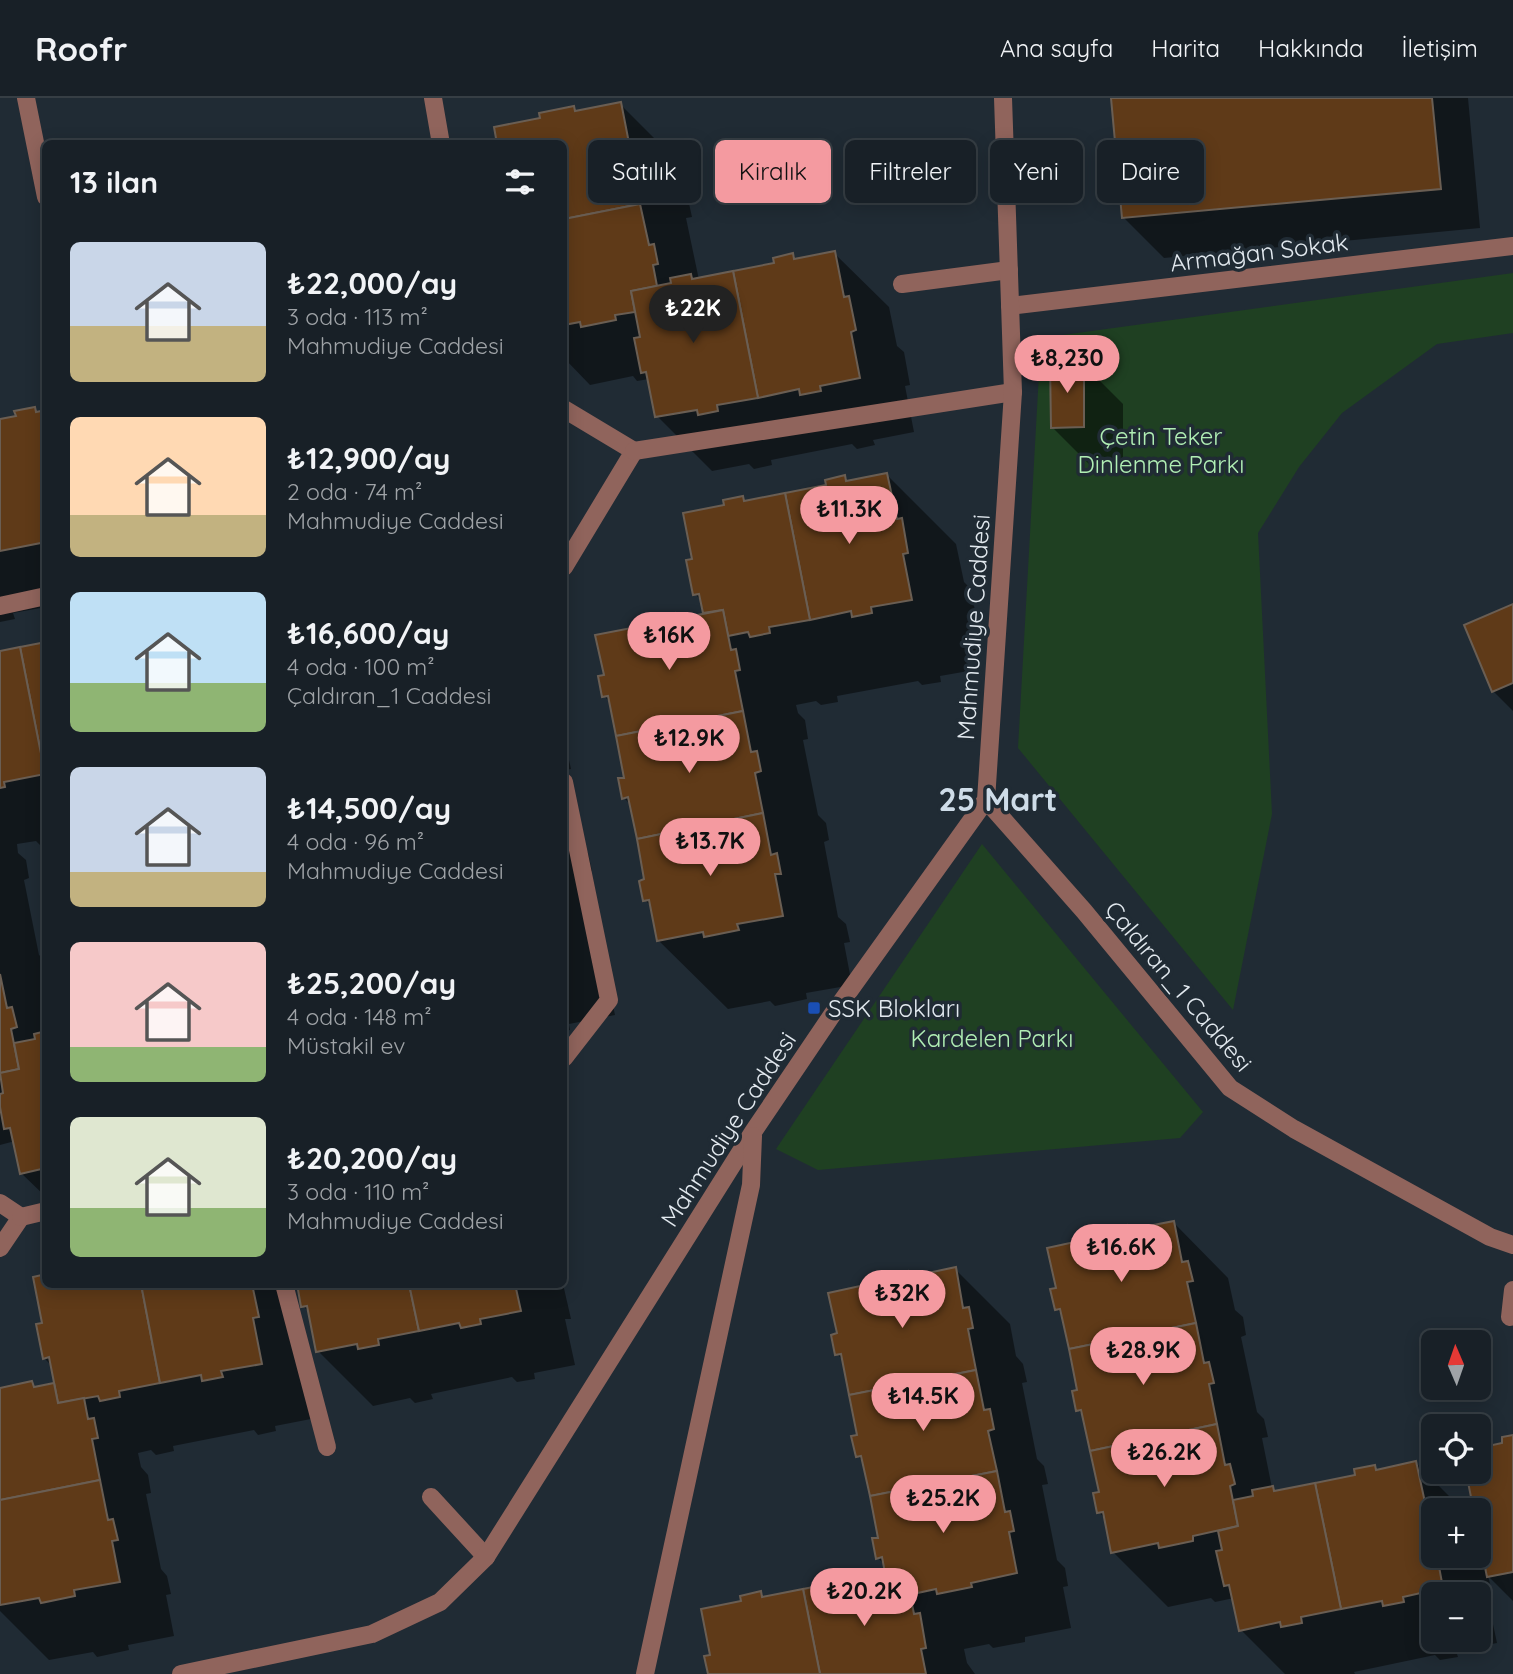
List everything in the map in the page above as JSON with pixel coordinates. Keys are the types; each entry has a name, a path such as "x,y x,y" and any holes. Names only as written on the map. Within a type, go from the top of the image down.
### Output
{"street":[{"path":"26,98 42,177"},
{"path":"433,98 441,140"},
{"name":"Mahmudiye Caddesi","path":"181,1674 372,1634 440,1602 486,1558 753,1132 832,1015 986,800 1013,391 1003,98"},
{"name":"Armağan Sokak","path":"1010,306 1513,246"},
{"path":"902,284 1009,270"},
{"path":"567,411 634,451 1013,391"},
{"path":"567,562 634,451"},
{"path":"0,606 42,597"},
{"path":"567,797 609,1000 567,1054"},
{"name":"Çaldıran_1 Caddesi","path":"986,800 1084,911 1230,1088 1294,1129 1490,1237 1513,1245"},
{"path":"645,1674 751,1185 753,1132"},
{"path":"0,1203 21,1217"},
{"path":"0,1248 21,1217 42,1212"},
{"path":"285,1288 327,1447"},
{"path":"1510,1317 1513,1290"},
{"path":"431,1497 486,1558"}],"green space":[{"name":"Çetin Teker Dinlenme Parkı","path":"1513,273 1513,333 1437,344 1342,413 1299,467 1258,533 1272,814 1233,1010 1018,748 1041,338"},
{"name":"Kardelen Parkı","path":"982,844 1203,1112 1180,1138 818,1170 776,1149"}],"building":[{"path":"1111,98 1432,98 1441,189 1122,218 1121,203 1204,203 1204,140 1115,140"},
{"path":"621,102 628,140 588,140 588,203 640,204 567,218 567,140 496,140 494,127 540,118 539,113 574,106 575,111"},
{"path":"640,204 649,245 654,244 658,264 653,265 657,286 631,291 635,312 615,315 616,320 581,327 580,322 567,324 567,218"},
{"path":"835,251 844,297 849,296 856,330 851,332 860,378 820,386 821,391 800,395 799,389 758,398 733,271 774,263 773,258 793,253 794,259"},
{"path":"733,271 758,398 717,405 718,411 698,415 697,410 655,417 646,372 641,373 634,338 640,337 631,291 671,283 670,278 691,274 692,279"},
{"path":"1084,362 1084,427 1051,428 1050,363"},
{"path":"35,407 36,412 42,411 42,548 41,543 0,551 0,419 16,416 14,411"},
{"path":"887,473 897,519 902,518 908,553 903,554 912,600 871,607 872,613 852,617 851,611 810,620 785,493 826,485 825,480 845,475 846,481"},
{"path":"785,493 810,620 769,627 770,633 750,637 748,632 728,636 723,610 703,613 699,594 693,595 686,560 692,559 683,513 724,505 723,500 743,496 744,501"},
{"path":"1513,604 1513,683 1492,692 1464,625"},
{"path":"723,610 731,650 736,649 740,670 735,671 743,711 616,736 608,696 602,697 598,676 604,675 595,635 642,626 641,620 675,613 677,619"},
{"path":"42,643 42,759 20,647"},
{"path":"20,647 42,759 42,775 4,782 5,787 0,788 0,651"},
{"path":"743,711 751,752 757,751 761,771 755,773 763,813 637,839 628,797 622,799 618,778 624,778 616,736"},
{"path":"763,813 771,855 777,853 781,874 775,874 783,916 737,924 739,930 704,937 703,932 657,941 649,900 643,901 639,881 644,879 637,839"},
{"path":"0,974 7,1008 12,1007 17,1027 11,1029 19,1069 0,1073"},
{"path":"42,1032 42,1169 20,1174 10,1128 4,1129 0,1107 0,1094 3,1093 0,1073 19,1069 14,1043 35,1039 34,1034"},
{"path":"1174,1221 1182,1262 1188,1261 1193,1281 1187,1282 1196,1323 1069,1349 1060,1309 1055,1310 1050,1289 1056,1288 1047,1248 1093,1238 1093,1232 1127,1225 1128,1230"},
{"path":"956,1267 963,1308 969,1307 973,1328 968,1329 976,1370 849,1395 841,1354 835,1355 831,1335 837,1333 828,1293 874,1283 874,1278 908,1271 909,1277"},
{"path":"42,1275 42,1288 142,1288 160,1383 119,1391 120,1397 100,1401 98,1396 58,1403 49,1357 43,1359 36,1324 42,1323 33,1277"},
{"path":"142,1288 253,1288 259,1317 253,1318 262,1364 221,1371 223,1377 202,1381 201,1375 160,1383"},
{"path":"298,1288 410,1288 419,1331 378,1339 379,1345 358,1349 357,1344 316,1352 307,1306 301,1307"},
{"path":"410,1288 516,1288 521,1311 480,1319 481,1324 461,1328 459,1323 419,1331"},
{"path":"1196,1323 1204,1363 1209,1362 1214,1383 1209,1384 1217,1424 1090,1451 1081,1410 1076,1411 1072,1391 1077,1390 1069,1349"},
{"path":"976,1370 984,1410 990,1409 994,1429 988,1431 997,1471 870,1496 861,1456 856,1457 851,1436 857,1435 849,1395"},
{"path":"32,1381 34,1387 54,1383 58,1403 84,1398 88,1419 94,1418 98,1438 92,1439 100,1480 0,1500 0,1388"},
{"path":"1217,1424 1225,1465 1230,1464 1235,1484 1230,1486 1238,1526 1193,1536 1193,1541 1159,1548 1158,1543 1111,1553 1103,1512 1097,1513 1093,1493 1099,1492 1090,1451"},
{"path":"1513,1435 1513,1572 1487,1577 1485,1568 1491,1568 1491,1498 1465,1498 1471,1497 1468,1484 1491,1484 1491,1445 1502,1443 1502,1437"},
{"path":"1416,1461 1424,1498 1421,1498 1421,1568 1439,1568 1442,1582 1421,1582 1421,1593 1403,1597 1404,1602 1383,1606 1382,1601 1341,1609 1315,1483 1355,1475 1354,1469 1375,1465 1376,1470"},
{"path":"997,1471 1005,1512 1010,1511 1014,1531 1009,1532 1017,1573 971,1583 972,1587 937,1594 936,1589 890,1599 882,1557 876,1559 872,1538 878,1538 870,1496"},
{"path":"100,1480 108,1520 113,1519 118,1540 112,1541 120,1582 74,1590 75,1596 41,1603 39,1598 0,1605 0,1500"},
{"path":"1315,1483 1341,1609 1301,1617 1302,1623 1281,1627 1280,1622 1239,1631 1229,1585 1224,1586 1216,1551 1222,1550 1218,1531 1238,1526 1233,1500 1253,1496 1252,1490 1273,1486 1274,1491"},
{"path":"863,1571 864,1577 884,1573 890,1599 910,1594 914,1614 920,1613 926,1648 921,1649 926,1674 820,1674 803,1589 843,1581 842,1575"},
{"path":"803,1589 820,1674 708,1674 704,1656 710,1655 701,1609 741,1601 740,1596 761,1591 762,1597"}],"place":[{"name":"SSK Blokları","path":"814,1008"}],"district":[{"name":"25 Mart","path":"998,799"}]}
